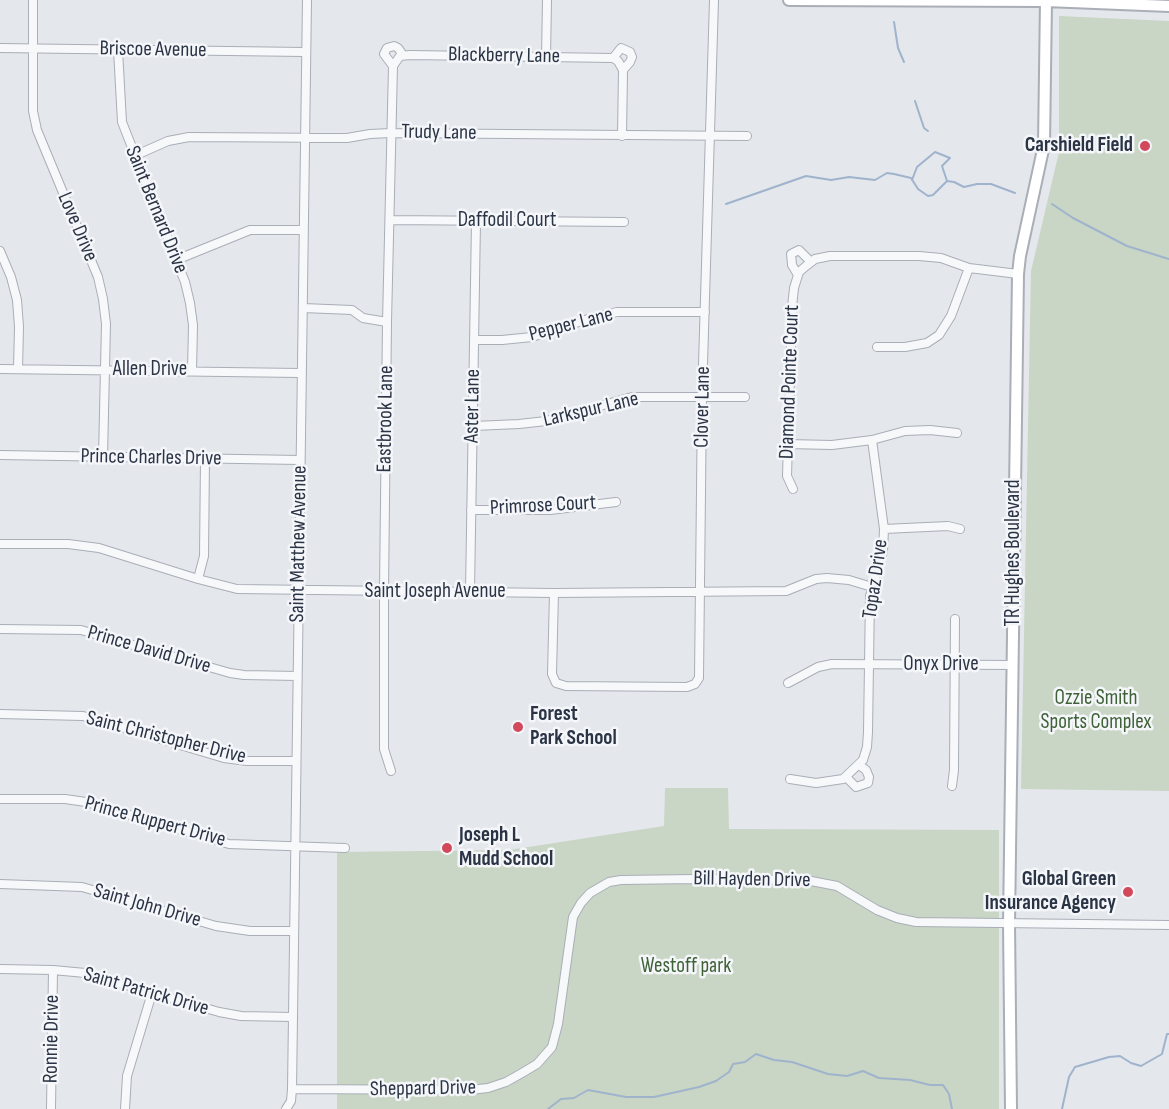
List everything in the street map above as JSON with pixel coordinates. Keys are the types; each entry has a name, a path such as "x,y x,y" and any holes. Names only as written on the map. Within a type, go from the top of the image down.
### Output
{"main road":[{"path":"789,0 1046,1 1169,6"},
{"name":"TR Hughes Boulevard","path":"1011,1109 1009,923 1018,274 1021,247 1044,145 1046,1"}],"street":[{"name":"Love Drive","path":"33,0 33,111 37,130 98,277 103,299 106,324 103,457"},
{"name":"Saint Matthew Avenue","path":"286,1109 291,1101 292,1089 300,373 307,0"},
{"path":"546,57 547,0"},
{"name":"Clover Lane","path":"554,593 552,674 556,683 566,686 687,687 695,684 700,672 702,397 714,0"},
{"name":"Briscoe Avenue","path":"0,48 305,52"},
{"name":"Blackberry Lane","path":"397,60 546,57 615,59 621,48 630,52 632,57 622,70"},
{"name":"Saint Bernard Drive","path":"118,50 122,122 185,282 190,303 193,325 192,371"},
{"path":"615,59 622,70 622,136"},
{"name":"Eastbrook Lane","path":"391,771 384,749 384,591 391,133 397,60"},
{"name":"Trudy Lane","path":"134,156 168,141 189,137 346,138 391,133 747,136"},
{"name":"Daffodil Court","path":"390,220 624,222"},
{"name":"Aster Lane","path":"470,591 476,221"},
{"path":"176,260 250,231 303,230"},
{"name":"Diamond Pointe Court","path":"798,274 792,265 791,254 799,250 811,262"},
{"path":"0,251 11,277 17,300 18,369"},
{"name":"Diamond Pointe Court","path":"793,489 787,476 787,444 792,307 798,274 811,262 830,255 919,255 941,258 969,268 1018,274"},
{"path":"877,347 905,347 927,343 939,335 951,316 969,268"},
{"path":"303,308 352,310 363,318 387,322"},
{"name":"Pepper Lane","path":"474,340 532,337 617,312 705,312"},
{"name":"Allen Drive","path":"0,369 300,373"},
{"name":"Larkspur Lane","path":"474,426 546,421 632,397 745,398"},
{"path":"787,444 832,445 872,440 905,431 930,430 957,433"},
{"name":"Topaz Drive","path":"790,779 829,782 846,777 855,787 868,783 869,777 866,770 860,765 867,747 872,587 883,551 884,529 872,440"},
{"name":"Prince Charles Drive","path":"1,455 300,460"},
{"path":"198,579 204,556 205,459"},
{"name":"Primrose Court","path":"471,510 550,510 616,502"},
{"path":"884,529 948,526 960,529"},
{"name":"Saint Joseph Avenue","path":"0,544 84,545 237,589 554,593 786,591 816,579 827,578 849,580 872,587"},
{"path":"952,786 955,619"},
{"name":"Prince David Drive","path":"0,629 81,630 230,673 297,676"},
{"name":"Onyx Drive","path":"788,682 825,665 1013,665"},
{"name":"Saint Christopher Drive","path":"0,714 83,716 224,758 247,761 296,761"},
{"path":"846,777 860,765"},
{"name":"Prince Ruppert Drive","path":"0,799 65,799 86,802 229,844 345,848"},
{"name":"Bill Hayden Drive","path":"573,917 590,893 609,882 778,879 806,880 837,886 877,910 916,922 1169,925"},
{"name":"Saint John Drive","path":"0,884 82,887 216,926 250,931 293,931"},
{"name":"Sheppard Drive","path":"292,1089 470,1090 497,1085 537,1064 552,1047 558,1023 573,917"},
{"name":"Saint Patrick Drive","path":"0,969 85,973 219,1012 241,1016 292,1017"},
{"name":"Ronnie Drive","path":"51,1109 53,970"},
{"path":"125,1109 127,1076 152,993"}],"green space":[{"name":"Ozzie Smith Sports Complex","path":"1059,16 1169,21 1169,791 1021,789 1031,271 1059,152"},
{"name":"Westoff park","path":"665,788 728,788 729,829 999,830 999,1109 337,1109 337,852 509,850 664,826"}],"waterway":[{"path":"894,22 898,48 904,62"},
{"path":"915,101 924,128 928,131"},
{"path":"912,180 917,167 935,152 950,158 942,166 947,181"},
{"path":"726,204 806,176 831,180 849,177 875,180 887,173 894,174 911,178 918,189 928,196 933,195 947,181"},
{"path":"947,181 964,187 991,184 1015,193"},
{"path":"1052,204 1073,218 1127,246 1169,259"},
{"path":"1062,1109 1069,1077 1075,1067 1120,1056 1141,1066 1162,1054 1167,1034 1169,1034"},
{"path":"548,1109 561,1099 574,1098 588,1090 626,1097 654,1097 699,1087 716,1081 729,1072 733,1064 745,1062 756,1054 774,1060 792,1062 828,1074 847,1076 863,1071 879,1078 943,1085 949,1094 952,1109"}],"place":[{"name":"Carshield Field","path":"1145,146"},
{"name":"Forest Park School","path":"518,727"},
{"name":"Joseph L Mudd School","path":"447,848"},
{"name":"Global Green Insurance Agency","path":"1128,892"}]}
